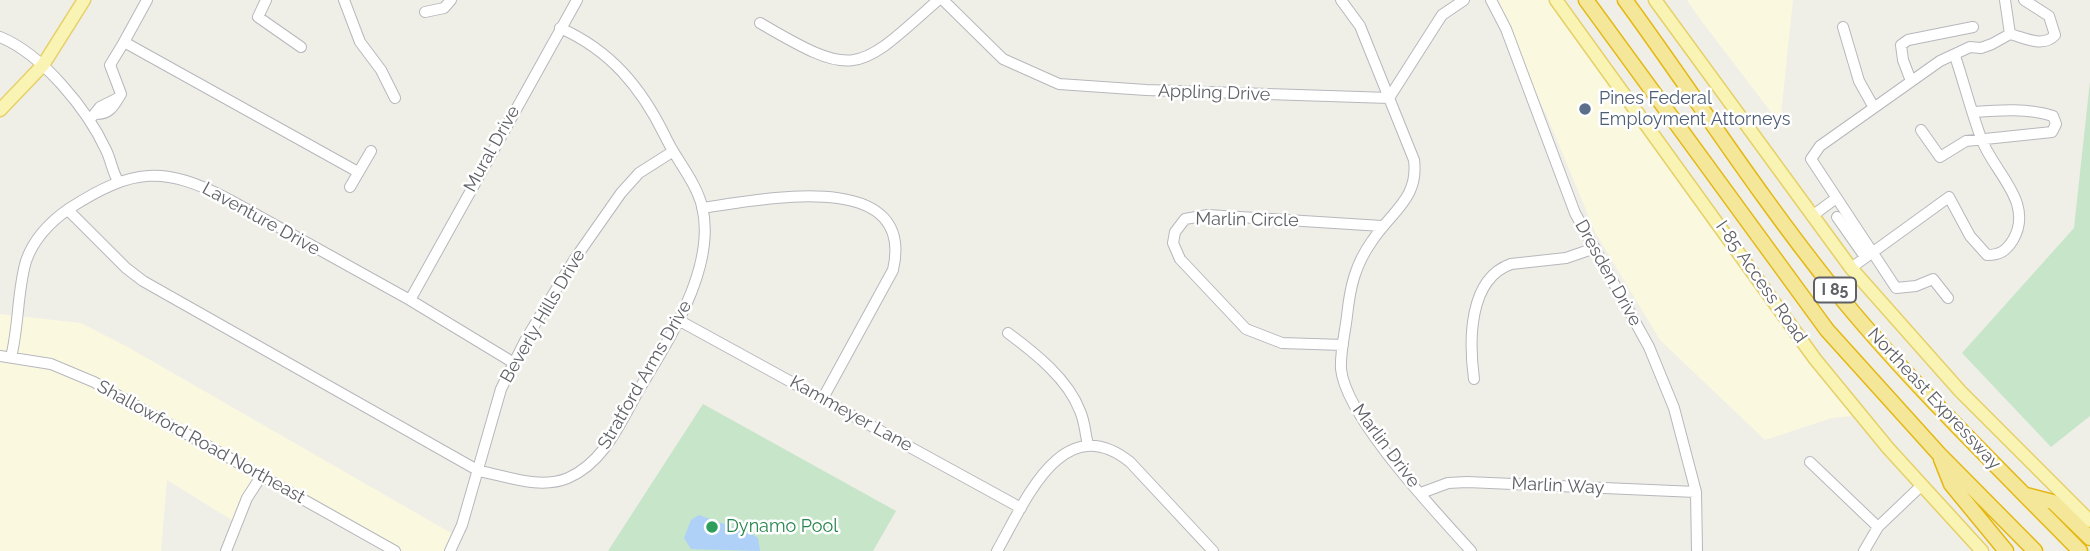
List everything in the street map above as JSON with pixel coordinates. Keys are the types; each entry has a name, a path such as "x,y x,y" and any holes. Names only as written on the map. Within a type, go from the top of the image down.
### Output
{"highway":[{"name":"Northeast Expressway","path":"1586,0 1827,330 1939,454 2035,551"},
{"name":"Northeast Expressway","path":"1625,0 1783,224 1833,288 1914,381 2080,551"},
{"path":"1939,454 1951,484 2006,551"},
{"path":"2024,494 2053,502 2090,538"}],"main road":[{"path":"0,110 43,65 84,0"},
{"name":"I-85 Access Road","path":"1556,0 1815,359 1982,551"},
{"path":"1654,0 1852,268 1961,391 2090,521"}],"street":[{"path":"92,117 118,98 121,89 110,65 147,0"},
{"path":"266,0 258,17 301,47"},
{"path":"344,0 360,42 382,70 395,98"},
{"path":"425,12 444,8 451,0"},
{"name":"Mural Drive","path":"410,300 577,0"},
{"path":"760,23 811,53 850,62 881,51 938,0"},
{"name":"Appling Drive","path":"943,0 1003,59 1059,84 1389,98"},
{"name":"Marlin Drive","path":"1341,0 1360,26 1415,160 1416,174 1416,184 1410,195 1382,226 1360,259 1351,281 1341,369 1356,411 1471,551"},
{"path":"1389,98 1442,15 1464,0"},
{"name":"Dresden Drive","path":"1491,0 1506,29 1575,212 1658,369 1674,408 1696,492 1697,551"},
{"path":"2004,0 2010,34"},
{"path":"1948,298 1933,279 1916,286 1896,288 1841,215 1835,199 1811,159 1820,146 1940,61 1970,47 1981,48 1992,44 2010,34 2042,42 2050,40 2055,35 2049,16 2024,0"},
{"path":"1843,27 1859,81 1873,106"},
{"path":"1911,81 1901,45 1908,40 1973,27"},
{"name":"Stratford Arms Drive","path":"68,210 126,268 143,281 479,471 539,482 568,478 605,448 680,321 696,278 703,237 702,208 692,180 673,152 656,118 622,70 603,51 560,28"},
{"path":"0,37 43,65 92,117 118,181"},
{"path":"124,41 358,172"},
{"path":"1852,268 1949,197 1981,250 1987,255 1997,255 2007,249 2016,235 2019,203 1992,164 1955,56"},
{"path":"1921,130 1940,158 1966,141 2052,132 2056,124 2053,116 2043,113 1998,110 1974,112"},
{"path":"349,187 371,151"},
{"name":"Beverly Hills Drive","path":"450,551 462,525 479,471 481,452 501,389 514,363 574,260 621,193 639,173 673,152"},
{"name":"Laventure Drive","path":"11,357 27,261 42,233 68,210 118,181 163,176 201,185 410,300 514,363"},
{"path":"702,208 782,197 819,197 870,206 890,225 897,255 893,270 823,398"},
{"path":"1812,216 1835,199"},
{"name":"Marlin Circle","path":"1343,345 1282,343 1246,329 1180,259 1173,243 1175,232 1185,219 1208,215 1382,226"},
{"path":"1821,228 1841,215"},
{"path":"1474,379 1476,303 1485,285 1503,267 1511,264 1566,258 1595,248"},
{"name":"Kammeyer Lane","path":"680,321 1021,509"},
{"path":"1009,333 1034,352 1079,408 1088,444"},
{"name":"Shallowford Road Northeast","path":"0,356 51,365 94,382 395,551"},
{"path":"997,551 1021,509 1056,459 1067,450 1088,444 1117,452 1130,462 1213,551"},
{"path":"1810,462 1878,527"},
{"path":"226,551 247,498 262,475"},
{"name":"Marlin Way","path":"1421,493 1448,483 1467,482 1696,492"},
{"path":"1864,551 1878,527 1922,485"}],"shaded area":[{"path":"1488,0 1557,0 1863,415 1832,418 1765,440 1660,340 1596,234 1546,114"},
{"path":"1687,0 1793,0 1780,124 1700,19"},
{"path":"0,314 81,323 126,346 458,537 451,551 398,551 262,476 238,524 167,480 161,551 0,551"}],"green space":[{"path":"2090,81 2090,416 2051,447 1962,353 2074,228"},
{"path":"703,404 896,511 873,551 608,551"}],"water":[{"name":"Dynamo Pool","path":"699,515 752,534 758,538 760,551 691,549 684,538 691,520"}],"place":[{"name":"Pines Federal Employment Attorneys","path":"1585,109"},
{"name":"Dynamo Pool","path":"712,527"}]}
